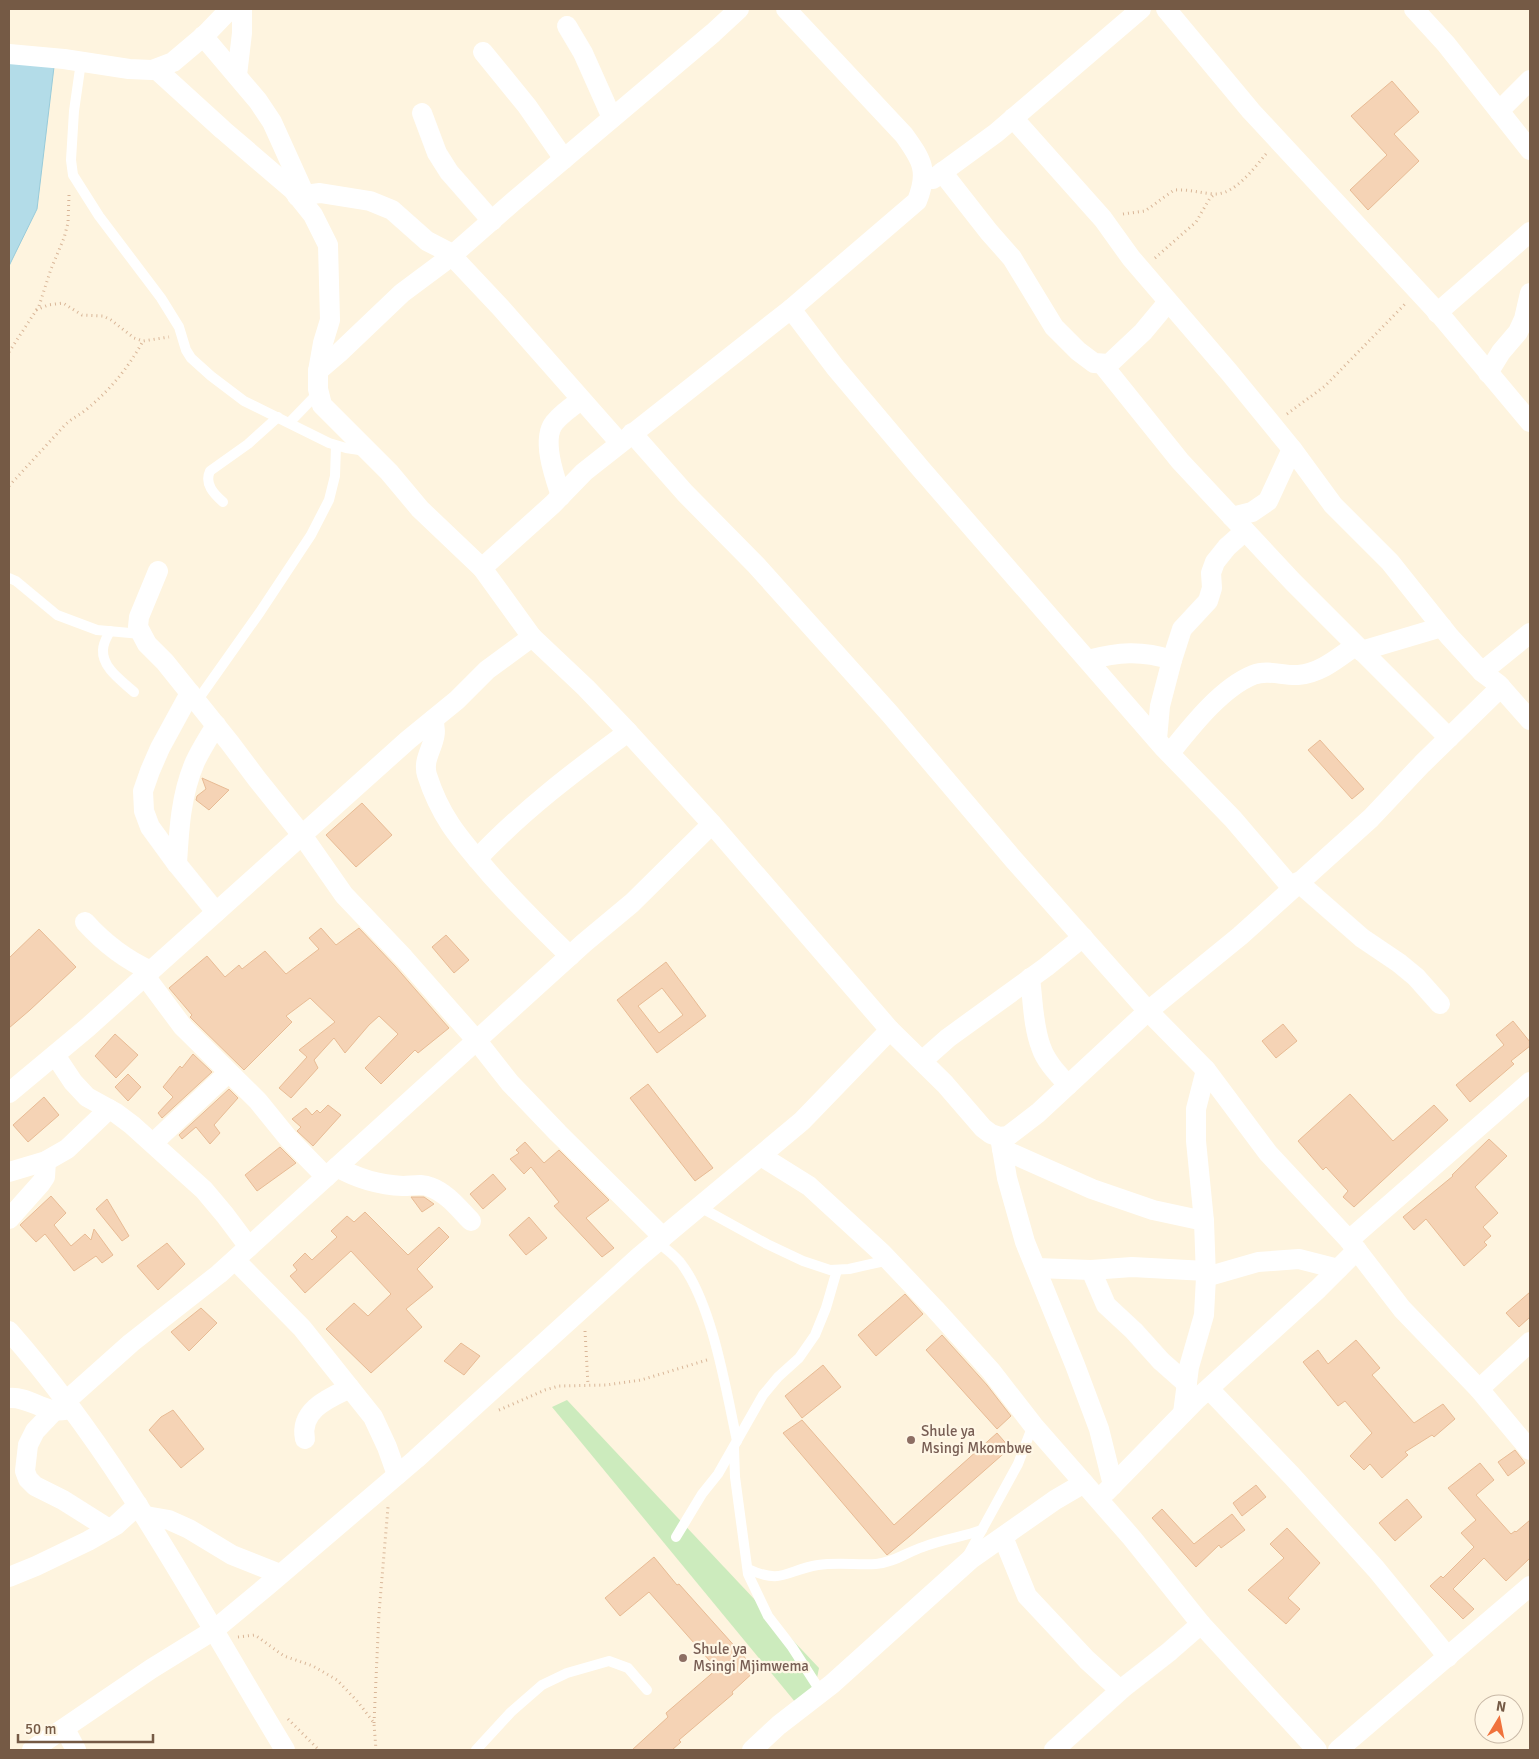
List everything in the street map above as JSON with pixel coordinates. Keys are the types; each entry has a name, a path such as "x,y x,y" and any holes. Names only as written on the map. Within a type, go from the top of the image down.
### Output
{"street":[{"path":"9,54 129,69 152,70 173,62 230,9"},
{"path":"237,75 242,33 242,9"},
{"path":"318,371 402,293 453,256 739,9"},
{"path":"482,568 561,496 584,472 792,309 917,201 923,186 924,172 918,153 904,135 786,9"},
{"path":"923,186 996,132 1141,9"},
{"path":"1166,9 1278,139 1437,313 1530,422"},
{"path":"1414,9 1446,44 1530,150"},
{"path":"567,26 583,53 612,118"},
{"path":"203,36 237,75 272,122 301,195 328,245 330,320 318,371 318,392 322,405 389,472 420,509 482,568 532,637 586,688 628,732 712,824 890,1030 945,1084 983,1128 1001,1143 1092,1190 1153,1210 1204,1221"},
{"path":"483,52 527,106 564,159"},
{"path":"156,69 301,195 320,194 370,201 392,210 427,241 453,256 581,400 626,438 756,565 890,714 1082,937 1148,1011 1206,1070 1268,1153 1353,1245 1402,1309 1480,1389 1530,1450"},
{"path":"1500,111 1530,80"},
{"path":"422,113 438,153 449,172 492,221"},
{"path":"1013,118 1103,218 1142,271 1229,372 1292,450 1333,505 1390,562 1442,627 1482,672 1501,687 1530,720"},
{"path":"942,172 1012,258 1054,327 1078,351 1094,363 1109,364 1128,348 1168,302"},
{"path":"1437,313 1530,232"},
{"path":"1488,373 1501,352 1518,332 1524,319 1530,293"},
{"path":"792,309 835,366 921,469 1163,746 1295,885 1362,938 1399,963 1416,977 1440,1004"},
{"path":"1102,364 1180,461 1358,648 1449,738"},
{"path":"561,496 549,450 549,437 552,425 581,400"},
{"path":"1163,746 1160,706 1182,629 1208,601 1212,588 1211,573 1215,562 1227,547 1239,524 1268,501 1292,450"},
{"path":"158,571 139,617 138,627 147,644 216,725 302,835 344,895 404,958 477,1041 510,1083 660,1240"},
{"path":"1163,746 1198,719 1229,690 1253,675 1272,672 1298,675 1314,672 1358,648 1442,627"},
{"path":"1482,672 1530,633"},
{"path":"10,1089 55,1055 148,974 302,835 457,700 487,670 532,637"},
{"path":"1088,660 1123,653 1140,652 1172,660"},
{"path":"1001,1143 1038,1113 1148,1011 1240,936 1371,818 1422,764 1501,687"},
{"path":"194,697 160,748 143,791 144,810 150,827 216,912"},
{"path":"433,720 436,736 426,765 431,786 442,813 462,842 525,913 570,956"},
{"path":"177,864 180,814 186,787 195,762 216,725"},
{"path":"477,858 505,831 576,770 628,732"},
{"path":"109,1529 63,1500 35,1486 28,1479 25,1471 28,1445 35,1431 64,1407 131,1343 242,1254 570,956 632,903 712,824"},
{"path":"84,922 112,949 148,974 182,1027 258,1101 288,1138 332,1172 379,1183 404,1186 428,1185 441,1192 471,1221"},
{"path":"922,1061 948,1038 1046,967 1082,937"},
{"path":"1030,978 1036,1032 1041,1049 1053,1069 1068,1085"},
{"path":"32,1750 152,1669 218,1637 280,1574 393,1479 584,1306 660,1240 802,1121 890,1030"},
{"path":"55,1055 73,1082 87,1097 132,1125 204,1190 225,1215 242,1254 373,1417 387,1447 393,1479"},
{"path":"1183,1413 1189,1367 1204,1315 1206,1274 1204,1221 1196,1141 1196,1109 1206,1070"},
{"path":"153,1143 228,1073"},
{"path":"1099,1500 1183,1413 1338,1269 1353,1245 1530,1082"},
{"path":"9,1172 46,1161 67,1149 108,1109"},
{"path":"1001,1143 1007,1178 1025,1242 1099,1429 1113,1485"},
{"path":"761,1156 810,1186 889,1260 991,1371 1033,1425 1084,1482 1201,1624 1317,1750"},
{"path":"9,1218 42,1183 45,1177 46,1161"},
{"path":"1036,1268 1091,1270 1132,1267 1206,1274 1258,1262 1300,1259 1338,1269"},
{"path":"1091,1270 1106,1305 1134,1331 1161,1361 1187,1384"},
{"path":"9,1331 142,1511 285,1750"},
{"path":"1480,1389 1530,1342"},
{"path":"305,1439 304,1424 308,1415 320,1404 350,1388"},
{"path":"1209,1389 1292,1476 1376,1569 1448,1657"},
{"path":"9,1398 16,1397 64,1407"},
{"path":"752,1750 779,1725 821,1692 971,1559 1084,1482"},
{"path":"9,1577 88,1542 142,1511 190,1528 232,1554 280,1574"},
{"path":"1003,1537 1027,1596 1087,1660 1120,1690"},
{"path":"1338,1750 1530,1586"},
{"path":"1054,1750 1120,1690 1201,1624"},
{"path":"65,1729 76,1750"}],"lane":[{"path":"81,62 70,160 73,175 99,216 161,298 179,327 186,350 191,358 244,401 336,446 368,452"},
{"path":"289,423 318,392"},
{"path":"223,502 210,488 207,476 210,471 248,444 278,417"},
{"path":"194,697 260,612 311,535 329,500 335,476 336,446"},
{"path":"9,578 16,581 57,614 97,630 141,634"},
{"path":"110,631 104,645 104,659 115,675 134,692"},
{"path":"700,1207 767,1244 803,1261 830,1270 849,1269 889,1260"},
{"path":"660,1240 680,1262 699,1294 718,1357 735,1444 735,1477 748,1574 768,1616 792,1647 821,1692"},
{"path":"676,1536 702,1494 718,1474 763,1395 778,1376 799,1358 815,1335 826,1308 837,1270"},
{"path":"959,1571 1018,1464 1033,1425"},
{"path":"748,1569 763,1576 779,1576 815,1565 838,1563 876,1564 890,1561 924,1546 982,1530"},
{"path":"476,1750 511,1712 542,1685 567,1673 609,1661 628,1668 647,1690"}],"path":[{"path":"1142,271 1196,222 1210,198 1215,194 1234,187 1245,178 1278,139"},
{"path":"9,352 36,311 50,269 64,238 68,223 73,175"},
{"path":"1103,218 1145,211 1174,190 1215,194"},
{"path":"1273,426 1325,386 1418,292"},
{"path":"36,311 48,305 63,303 82,315 102,316 112,320 134,338 143,340 182,335"},
{"path":"9,486 71,419 79,415 102,396 130,364 143,340"},
{"path":"584,1306 588,1386"},
{"path":"495,1412 545,1390 559,1386 606,1385 641,1380 718,1357"},
{"path":"376,1750 374,1723 393,1479"},
{"path":"218,1637 255,1635 284,1656 313,1666 337,1680 358,1702 374,1723"}],"green space":[{"path":"567,1400 819,1668 814,1693 796,1703 552,1407"}],"water":[{"path":"9,52 54,67 37,209 9,266"}],"building":[{"path":"1392,81 1419,112 1394,134 1419,161 1368,210 1350,190 1387,155 1351,116"},
{"path":"1320,740 1364,789 1352,799 1308,750"},
{"path":"202,778 229,790 209,810 196,800 197,796 206,789"},
{"path":"362,803 392,835 356,867 326,835"},
{"path":"321,928 336,945 359,928 449,1028 418,1053 415,1050 381,1084 365,1068 398,1034 379,1016 345,1053 334,1038 314,1060 318,1068 291,1098 279,1088 307,1057 299,1050 335,1022 310,998 286,1016 292,1022 244,1070 190,1017 192,1015 169,988 207,956 225,977 239,965 242,969 265,951 286,974 319,949 309,938"},
{"path":"39,929 76,967 9,1028 9,958"},
{"path":"446,935 469,960 454,973 432,947"},
{"path":"666,962 706,1016 657,1053 617,1000","holes":["662,988 683,1015 659,1033 638,1006"]},
{"path":"1513,1021 1530,1042 1530,1046 1511,1061 1514,1064 1470,1102 1456,1085 1504,1045 1496,1035"},
{"path":"1283,1024 1297,1041 1276,1058 1262,1041"},
{"path":"115,1034 138,1055 116,1078 95,1056"},
{"path":"193,1054 212,1072 162,1118 158,1113 173,1097 163,1087 180,1066 182,1068"},
{"path":"128,1074 141,1087 128,1101 115,1087"},
{"path":"648,1084 713,1168 695,1181 630,1098"},
{"path":"229,1089 238,1098 214,1125 220,1133 210,1144 196,1127 182,1139 179,1135"},
{"path":"1350,1094 1393,1141 1434,1105 1448,1120 1354,1207 1343,1197 1348,1191 1326,1167 1323,1170 1298,1141"},
{"path":"44,1097 59,1115 28,1142 13,1125"},
{"path":"328,1105 341,1115 313,1146 297,1131 301,1127 292,1119 306,1108 312,1115 317,1110 320,1113"},
{"path":"1489,1139 1507,1156 1475,1187 1498,1213 1483,1227 1491,1236 1484,1242 1487,1245 1464,1266 1426,1219 1414,1230 1403,1217 1453,1176"},
{"path":"525,1142 544,1163 559,1150 609,1200 586,1218 614,1248 602,1257 554,1206 559,1202 531,1167 524,1174 510,1159 519,1153 516,1150"},
{"path":"280,1147 296,1163 257,1191 245,1175"},
{"path":"493,1174 506,1189 483,1209 470,1194"},
{"path":"51,1196 66,1213 54,1225 71,1246 85,1234 91,1240 94,1229 113,1255 102,1263 96,1256 74,1271 45,1234 36,1242 20,1225"},
{"path":"411,1197 424,1197 434,1204 422,1212"},
{"path":"107,1199 129,1236 122,1241 96,1209"},
{"path":"365,1212 408,1255 439,1227 449,1237 417,1269 433,1287 406,1309 422,1327 371,1373 326,1329 354,1303 368,1316 391,1294 351,1251 305,1293 290,1276 297,1270 293,1265 305,1253 312,1260 337,1237 331,1231 347,1216 354,1222"},
{"path":"529,1217 547,1238 526,1255 509,1235"},
{"path":"167,1243 185,1264 158,1290 137,1266"},
{"path":"1530,1292 1530,1317 1519,1327 1506,1313"},
{"path":"905,1294 923,1314 876,1356 858,1335"},
{"path":"201,1308 217,1323 189,1351 171,1332"},
{"path":"942,1335 987,1385 1011,1416 997,1429 926,1350"},
{"path":"1356,1340 1380,1368 1372,1375 1414,1423 1443,1404 1455,1419 1434,1437 1432,1435 1405,1452 1408,1455 1382,1478 1370,1464 1364,1470 1350,1456 1372,1433 1345,1401 1338,1406 1303,1362 1318,1350 1328,1364"},
{"path":"461,1343 480,1356 464,1375 444,1361"},
{"path":"823,1365 841,1387 802,1418 785,1396"},
{"path":"173,1410 204,1449 181,1468 149,1430 161,1417"},
{"path":"802,1420 894,1525 997,1433 1010,1448 887,1555 783,1433"},
{"path":"1515,1450 1525,1463 1508,1476 1498,1462"},
{"path":"1480,1463 1494,1480 1476,1495 1511,1534 1530,1520 1530,1558 1506,1581 1484,1558 1453,1589 1474,1609 1463,1619 1430,1586 1441,1576 1443,1578 1474,1547 1461,1533 1476,1520 1448,1488"},
{"path":"1256,1485 1266,1497 1242,1516 1233,1503"},
{"path":"1407,1499 1422,1517 1395,1541 1379,1523"},
{"path":"1162,1509 1194,1544 1232,1514 1245,1530 1221,1548 1219,1545 1196,1567 1152,1518"},
{"path":"1287,1528 1320,1563 1288,1598 1300,1609 1286,1624 1248,1590 1284,1558 1270,1544"},
{"path":"654,1557 677,1585 679,1584 756,1670 732,1692 733,1694 679,1740 681,1742 672,1750 632,1750 668,1717 666,1713 717,1669 649,1592 620,1616 605,1598"}],"place":[{"name":"Shule ya Msingi Mkombwe","path":"911,1440"},
{"name":"Shule ya Msingi Mjimwema","path":"683,1658"}]}
